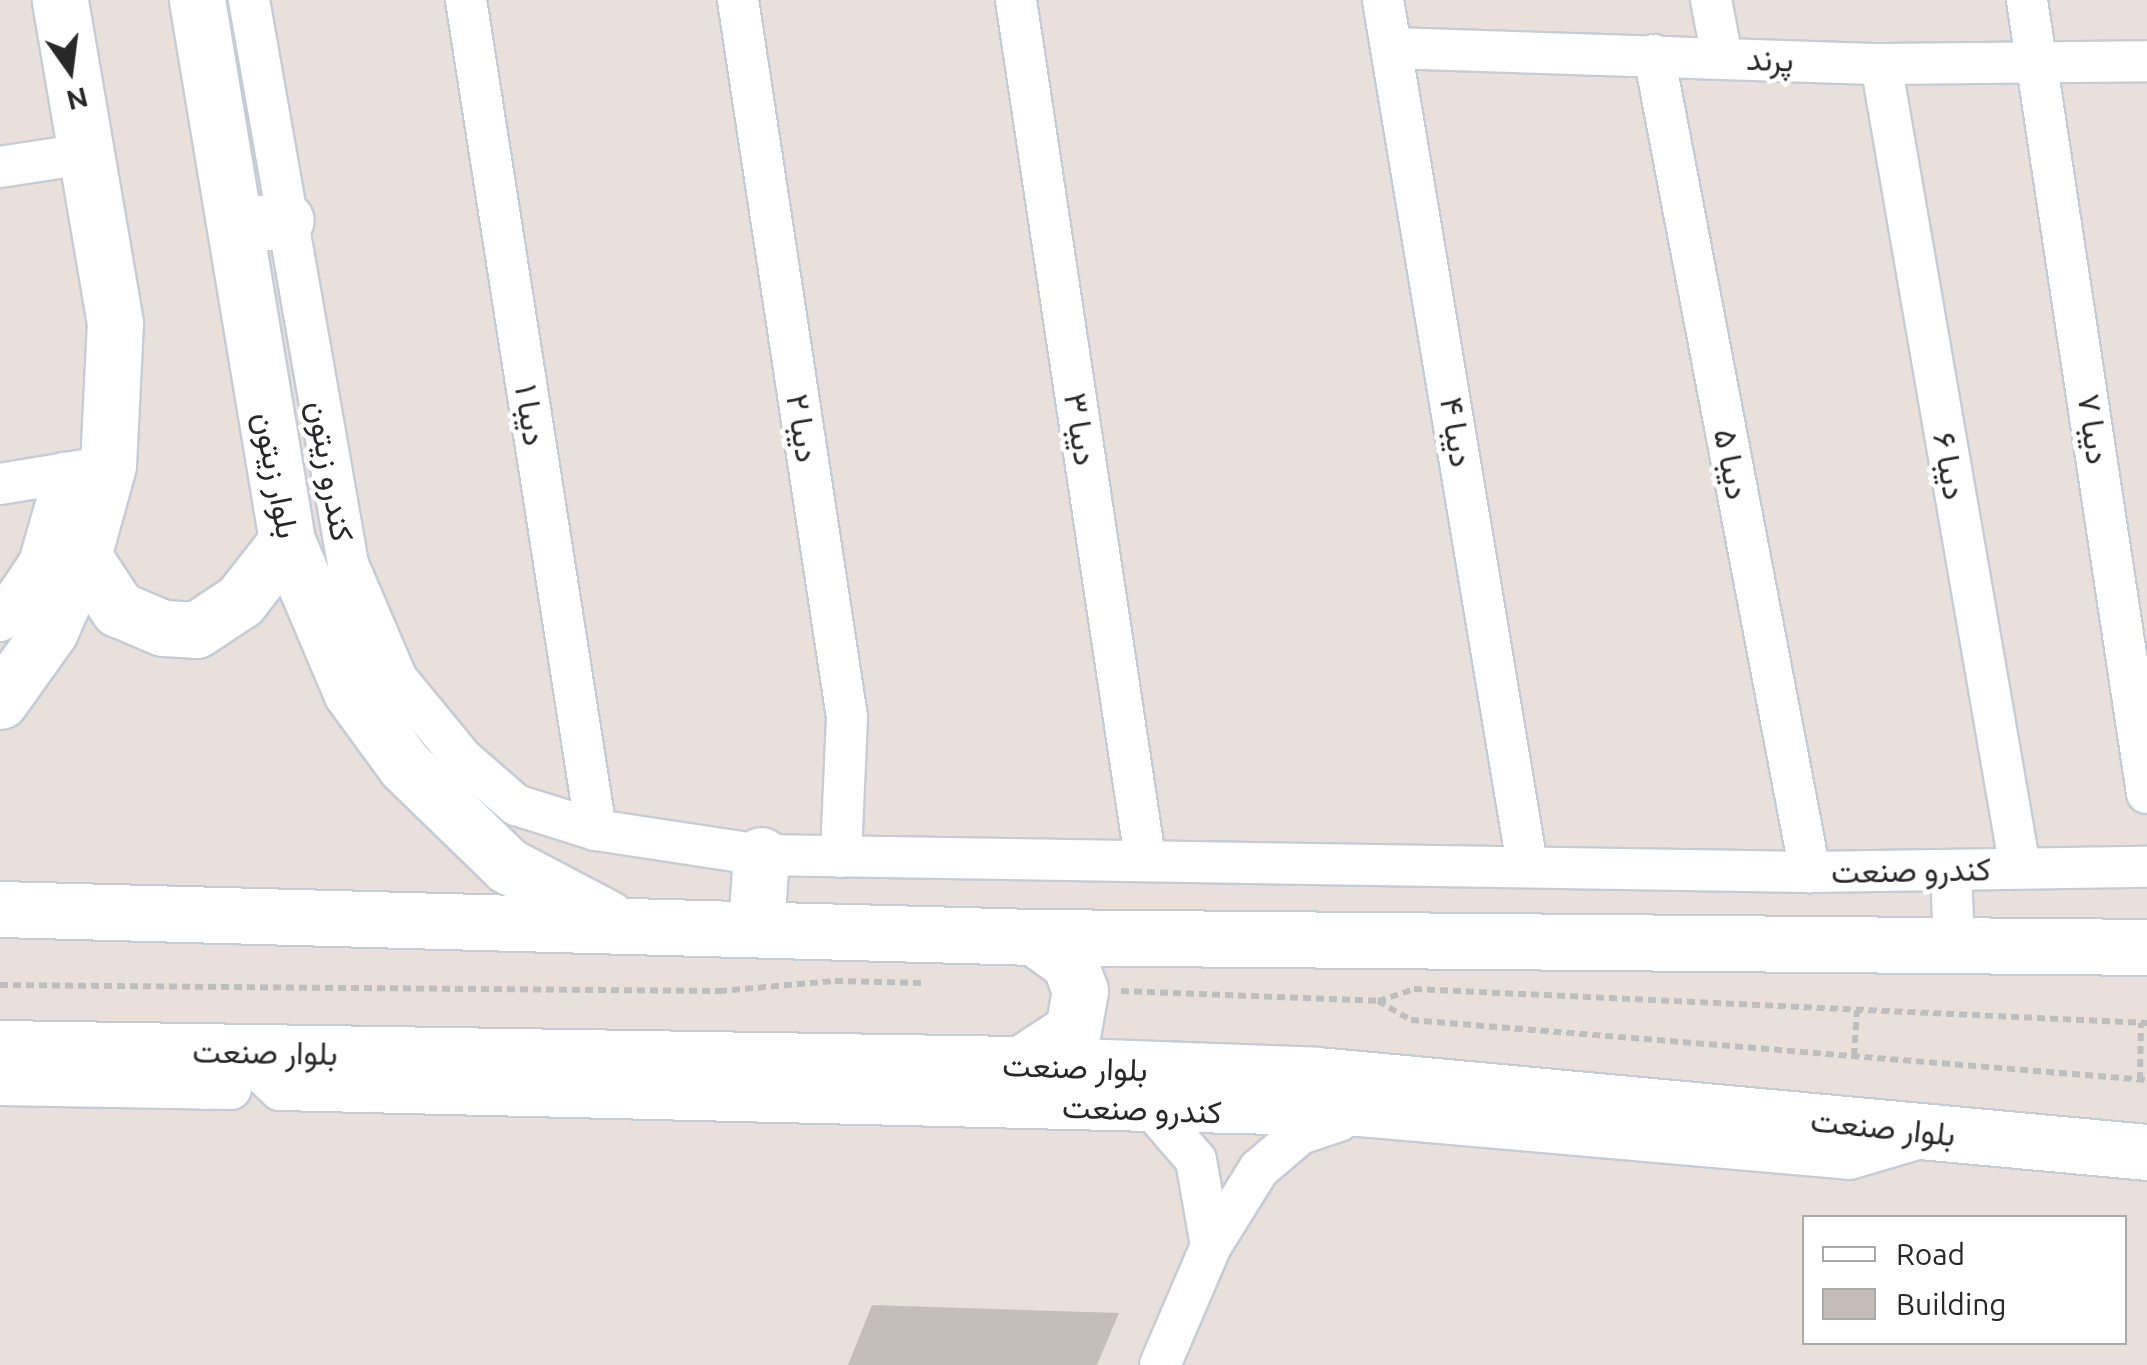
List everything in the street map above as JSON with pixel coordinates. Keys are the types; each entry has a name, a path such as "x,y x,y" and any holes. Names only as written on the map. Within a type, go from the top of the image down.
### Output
{"main road":[{"path":"0,701 50,631 84,556 87,469 114,324 60,0"},
{"name":"بلوار زیتون","path":"198,0 260,223 294,559 352,692 404,766 508,866 628,928"},
{"path":"84,556 118,609 163,628 196,630 294,559"},
{"path":"756,928 761,856"},
{"path":"0,909 1034,938 2147,947"},
{"path":"1020,1064 1073,1030 1080,991 1070,963 1034,938"},
{"name":"بلوار صنعت","path":"0,1048 222,1070 1020,1064 1435,1084 2147,1152"}],"street":[{"name":"کندرو زیتون","path":"248,0 260,223 348,564 397,679 462,758 516,805 596,830"},
{"name":"دیبا ۱","path":"466,0 596,830"},
{"name":"دیبا ۲","path":"738,0 847,716 840,857"},
{"name":"دیبا ۳","path":"1016,0 1145,858"},
{"name":"دیبا ۴","path":"1383,0 1527,864"},
{"path":"1711,0 1722,57"},
{"name":"دیبا ۷","path":"2028,0 2041,66 2147,793"},
{"name":"پرند","path":"1392,48 1881,64 2041,66 2147,61"},
{"name":"دیبا ۵","path":"1654,55 1810,872"},
{"name":"دیبا ۶","path":"1881,64 2020,868"},
{"path":"0,167 85,154"},
{"path":"0,484 87,469"},
{"path":"0,620 39,562 87,469"},
{"path":"294,559 375,627"},
{"name":"کندرو صنعت","path":"596,830 761,856 1145,858 1810,872 2147,867"},
{"path":"1951,871 1954,945"},
{"path":"0,1086 222,1070"},
{"name":"کندرو صنعت","path":"222,1070 280,1090 1361,1116 1849,1159 1938,1132"},
{"path":"1152,1109 1196,1160 1210,1246"},
{"path":"1160,1365 1210,1246 1275,1151 1310,1130 1361,1116"}],"path":[{"path":"1378,1001 1414,989 2144,1023 2140,1080"},
{"path":"1854,1056 1857,1010"}],"building":[{"path":"872,1305 1119,1313 1097,1365 848,1365"}]}
